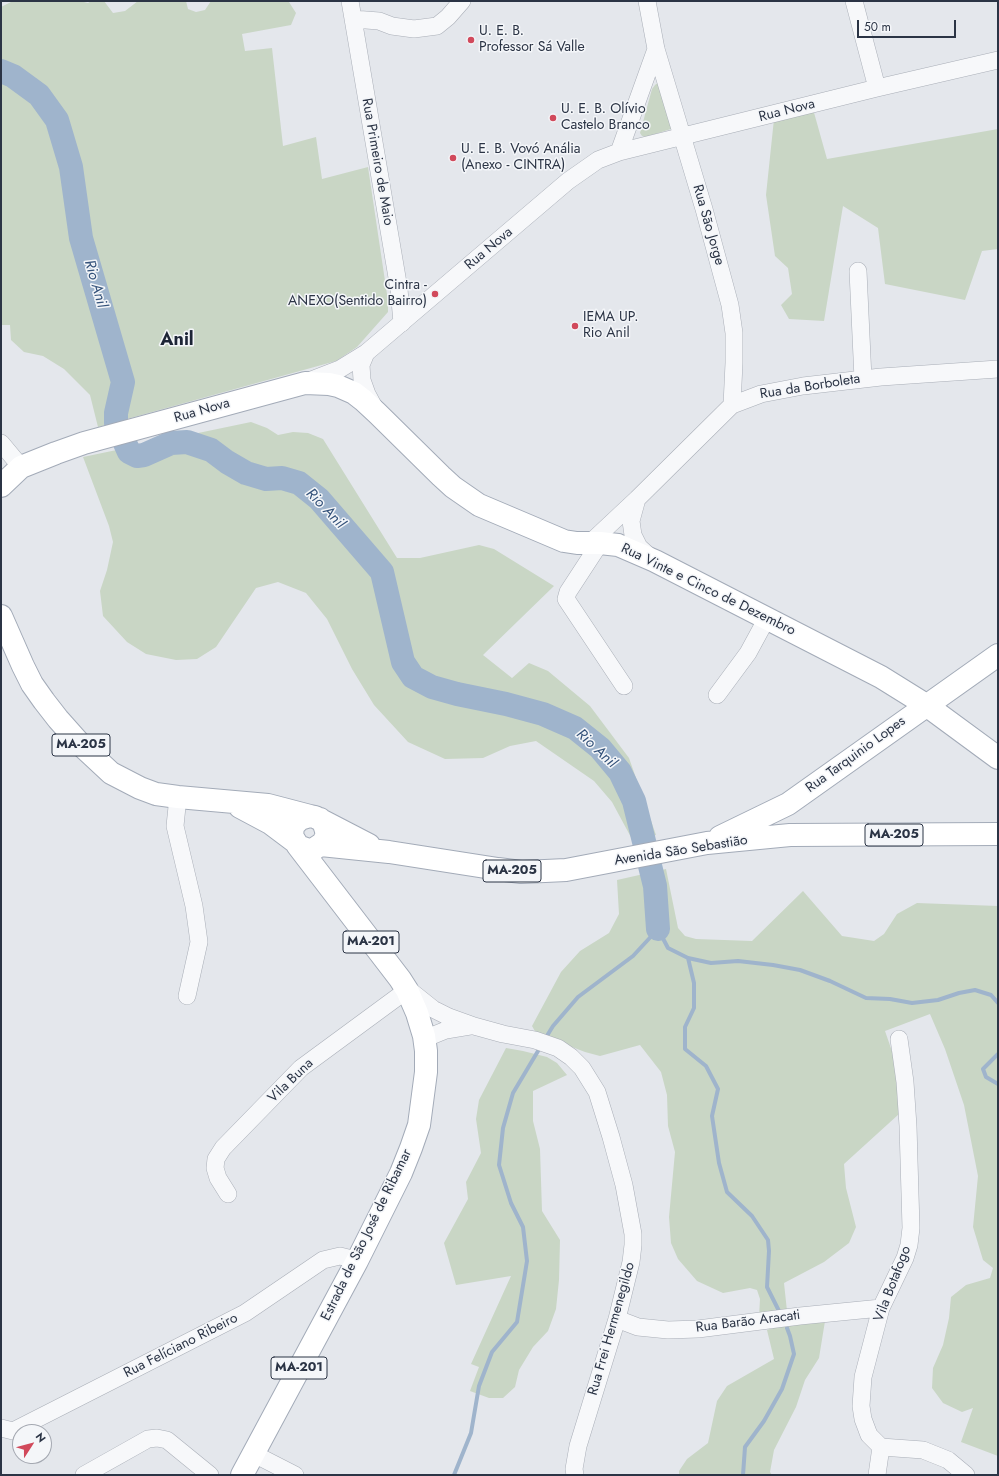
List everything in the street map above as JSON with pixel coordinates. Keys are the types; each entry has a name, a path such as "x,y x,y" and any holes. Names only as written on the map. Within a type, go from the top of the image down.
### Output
{"main road":[{"name":"Rua Vinte e Cinco de Dezembro","path":"305,383 329,384 345,388 354,393 377,413 452,487 479,504 564,540 577,543 618,545 655,561 875,674 926,705 998,758"},
{"name":"Rua Nova","path":"1,486 21,467 56,452 305,383"},
{"name":"MA-205","path":"1,616 32,684 58,719 82,746 111,773 126,782 156,794 268,805 315,818"},
{"name":"Rua Tarquinio Lopes","path":"707,843 788,804 998,655"},
{"name":"MA-205","path":"217,801 252,812 270,823 303,849 308,850 320,846"},
{"path":"788,804 782,810 778,819 782,829 790,835"},
{"path":"296,843 292,831 296,822 304,816 315,818 324,824 327,834 326,839 320,846"},
{"name":"Avenida São Sebastião","path":"315,818 364,843 389,852"},
{"name":"Avenida São Sebastião","path":"320,846 389,852 522,872 566,870 707,843 790,835 998,834"},
{"name":"Estrada de São José de Ribamar","path":"242,1475 357,1261 401,1173 419,1125 426,1072 424,1039 417,1013 403,985 296,843"},
{"name":"Estrada de São José de Ribamar","path":"320,846 323,872 343,905"}],"street":[{"name":"Rua Primeiro de Maio","path":"350,1 399,289 402,323"},
{"path":"353,19 379,21 392,26 414,29 437,26 448,17 462,1"},
{"name":"Rua São Jorge","path":"646,1 656,49 683,136 730,305 734,333 732,405"},
{"path":"854,1 877,88"},
{"path":"619,152 656,49"},
{"name":"Rua Nova","path":"305,383 340,369 366,353 568,181 598,160 619,152 683,136 998,60"},
{"path":"858,271 863,379"},
{"name":"Rua Vinte e Cinco de Dezembro","path":"366,353 361,365 362,380 367,394 377,413"},
{"name":"Rua da Borboleta","path":"624,686 566,599 568,592 595,543 732,405 761,394 803,386 863,379 998,369"},
{"path":"1,443 21,467"},
{"path":"637,499 631,521 633,536 639,547 655,561"},
{"path":"716,694 748,654 767,618"},
{"path":"178,797 175,826 194,906 199,942 187,996"},
{"name":"Rua Frei Hermenegildo","path":"403,985 433,1009 474,1026 503,1034 535,1040 552,1045 565,1052 577,1062 592,1082 597,1092 622,1178 630,1218 633,1245 631,1262 617,1319 578,1446 574,1469 575,1475"},
{"name":"Vila Buna","path":"228,1194 218,1178 215,1168 216,1159 223,1148 301,1068 403,985"},
{"name":"Rua Frei Hermenegildo","path":"424,1039 446,1030 474,1026"},
{"name":"Vila Botafogo","path":"881,1447 869,1435 863,1419 861,1406 863,1377 881,1308 905,1258 909,1245 911,1228 908,1126 905,1082 899,1039"},
{"name":"Rua Felíciano Ribeiro","path":"1,1428 13,1431 245,1313 323,1260 340,1256 357,1261"},
{"name":"Rua Barão Aracati","path":"617,1319 638,1327 668,1330 698,1330 800,1316 881,1308"},
{"path":"84,1475 148,1439 156,1438 167,1440 210,1475"},
{"path":"877,1475 881,1447 924,1450 948,1460 966,1475"},
{"path":"254,1454 295,1475"}],"green space":[{"path":"13,1 80,1 88,3 91,1 104,1 113,13 125,11 138,1 186,1 188,9 196,12 205,10 211,1 289,2 296,13 291,25 242,34 245,51 272,48 283,146 316,137 322,179 368,167 388,301 388,312 357,347 336,361 98,427 90,395 64,369 43,356 24,352 11,340 10,325 1,325 1,7"},
{"path":"660,81 674,128 646,137 642,136 640,133 652,89"},
{"path":"813,109 827,159 998,129 998,249 982,251 965,300 885,284 878,228 843,206 824,321 789,319 781,305 792,294 788,268 775,256 766,195 774,119"},
{"path":"251,422 267,428 278,435 293,432 308,433 323,439 397,558 420,558 479,545 494,549 554,586 483,655 512,678 529,663 548,671 590,706 629,758 656,835 633,841 612,802 594,781 536,741 510,746 483,758 445,759 408,742 374,705 352,669 327,619 306,593 278,582 256,588 216,647 197,659 176,660 146,654 127,642 103,616 100,591 107,570 113,542 109,526 83,457"},
{"path":"666,869 678,928 685,936 696,939 752,941 803,891 842,936 874,941 884,934 897,914 917,903 998,906 998,1456 961,1442 973,1408 962,1412 943,1403 932,1388 933,1368 943,1345 949,1318 951,1297 966,1285 990,1278 993,1268 983,1260 973,1227 978,1176 964,1105 945,1049 930,1014 885,1031 895,1060 899,1114 844,1164 846,1188 856,1227 849,1243 824,1262 784,1283 787,1311 759,1317 760,1299 757,1290 750,1288 723,1293 697,1281 678,1259 671,1243 669,1217 675,1152 668,1126 667,1095 661,1072 640,1045 600,1056 585,1052 536,1033 532,1026 561,972 580,951 609,933 619,914 617,880"},
{"path":"506,1048 547,1057 557,1063 567,1075 533,1091 533,1121 540,1149 542,1211 560,1240 559,1280 556,1309 548,1331 533,1347 519,1370 515,1387 503,1398 489,1398 470,1391 479,1367 471,1364 511,1276 456,1285 444,1243 468,1199 466,1182 481,1153 476,1119 479,1100"},
{"path":"796,1321 825,1321 819,1358 805,1380 796,1407 774,1450 770,1472 772,1475 679,1475 679,1471 687,1459 708,1443 717,1401 727,1386 774,1359 767,1330"}],"waterway":[{"name":"Rio Anil","path":"1,71 13,76 39,95 57,120 71,167 81,238 123,382 116,413 116,423 129,452 137,456 144,455 171,443 187,442 211,450 227,462 246,473 266,479 282,478 299,483 319,499 382,572 403,662 413,677 432,687 543,714 575,728 600,748 620,772 634,801 655,886 658,929"},
{"path":"545,1039 553,1026 578,997 633,956 658,929 668,948 688,958 711,963 738,961 800,970 830,981 866,998 890,999 912,1003 938,1000 959,993 975,990 991,995 998,1003"},
{"path":"688,958 694,983 694,1008 685,1027 685,1049 706,1066 718,1089 712,1116 719,1163 727,1192 752,1216 768,1240 769,1251 767,1287 780,1313"},
{"path":"454,1475 471,1433 479,1386 492,1352 517,1322 527,1261 523,1227 511,1203 499,1165 503,1128 513,1093 541,1046"},
{"path":"998,1054 983,1069 986,1077 998,1084"},
{"path":"743,1475 745,1447 764,1421 782,1389 794,1354 787,1328"}],"place":[{"name":"U. E. B. Professor Sá Valle","path":"471,40"},
{"name":"U. E. B. Olívio Castelo Branco","path":"553,118"},
{"name":"U. E. B. Vovó Anália (Anexo - CINTRA)","path":"453,158"},
{"name":"Cintra - ANEXO(Sentido Bairro)","path":"435,294"},
{"name":"IEMA UP. Rio Anil","path":"575,326"}],"district":[{"name":"Anil","path":"177,341"}]}
